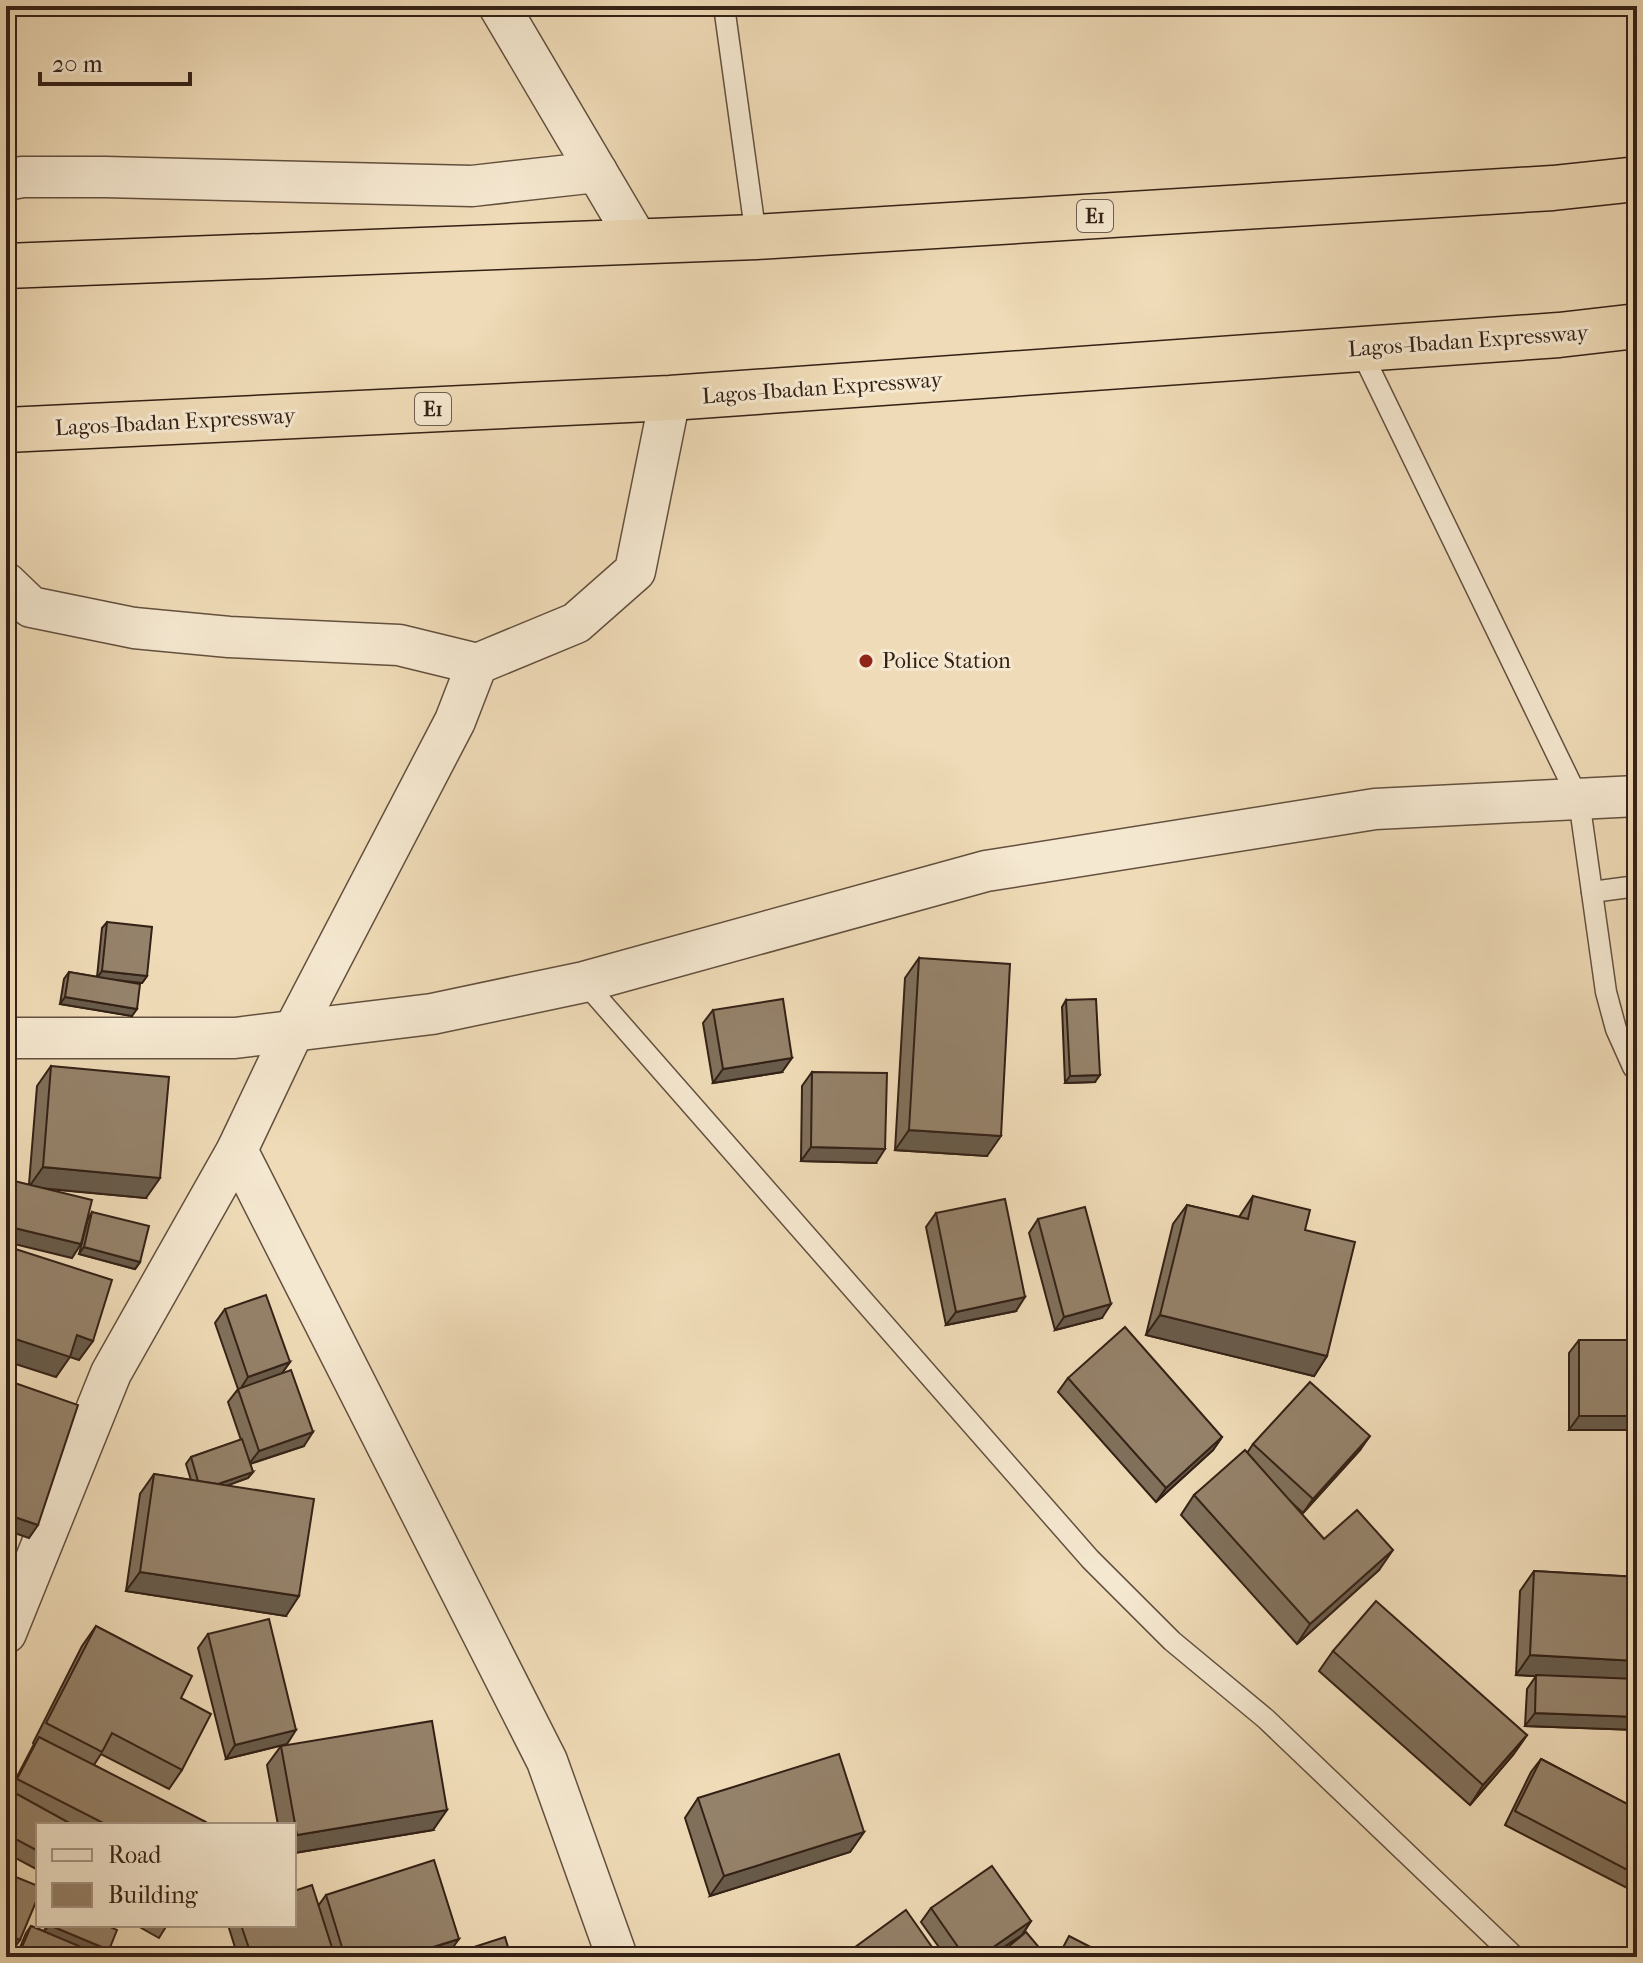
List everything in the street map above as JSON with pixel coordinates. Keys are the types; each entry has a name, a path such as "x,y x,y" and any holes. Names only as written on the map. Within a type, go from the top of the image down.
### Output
{"highway":[{"name":"E1","path":"6,266 756,237 1553,188 1637,179"},
{"name":"Lagos-Ibadan Expressway","path":"6,430 670,398 1559,335 1637,326"}],"street":[{"path":"499,6 637,240"},
{"path":"6,180 22,177 105,177 472,186 597,172"},
{"path":"6,583 31,607 134,628 229,637 399,645 477,664 576,623 635,571 670,398"},
{"path":"6,1633 111,1373 237,1150 293,1032 455,721 477,664"},
{"path":"6,1038 235,1038 432,1014 584,982 986,871 1375,809 1637,796"},
{"path":"237,1150 547,1761 617,1957"}],"lane":[{"path":"724,6 756,237"},
{"path":"1360,349 1579,800 1606,992 1616,1029 1633,1067 1637,1067"},
{"path":"1592,892 1637,886"},
{"path":"584,982 1090,1559 1172,1641 1266,1719 1515,1957"}],"building":[{"path":"107,922 152,927 147,976 102,971"},
{"path":"919,958 1010,964 1001,1136 909,1130"},
{"path":"69,972 140,984 137,1009 65,997"},
{"path":"783,999 792,1058 723,1069 713,1010"},
{"path":"1096,999 1100,1075 1070,1076 1066,1000"},
{"path":"51,1066 169,1077 160,1178 43,1167"},
{"path":"812,1072 887,1073 885,1149 811,1147"},
{"path":"6,1179 92,1200 81,1244 6,1226"},
{"path":"1253,1196 1310,1210 1305,1230 1355,1242 1327,1356 1160,1315 1187,1205 1248,1219"},
{"path":"1005,1199 1025,1297 956,1312 936,1213"},
{"path":"1085,1207 1111,1304 1064,1317 1038,1219"},
{"path":"92,1212 149,1226 140,1262 84,1247"},
{"path":"6,1246 112,1280 93,1341 77,1335 70,1357 6,1336"},
{"path":"266,1295 290,1362 248,1377 225,1309"},
{"path":"1125,1327 1222,1437 1166,1488 1068,1378"},
{"path":"1579,1340 1637,1340 1637,1416 1579,1416"},
{"path":"291,1370 313,1432 259,1451 238,1389"},
{"path":"12,1382 78,1405 38,1525 6,1514 6,1399"},
{"path":"1310,1382 1370,1436 1313,1499 1253,1444"},
{"path":"242,1439 253,1472 218,1484 198,1481 191,1457"},
{"path":"1245,1450 1324,1539 1357,1510 1393,1550 1310,1624 1194,1495"},
{"path":"154,1474 314,1499 299,1596 140,1572"},
{"path":"1534,1571 1637,1577 1637,1661 1530,1655"},
{"path":"1376,1601 1527,1735 1483,1785 1333,1651"},
{"path":"269,1619 296,1730 235,1745 208,1634"},
{"path":"96,1626 192,1676 181,1698 211,1714 182,1770 112,1733 102,1752 46,1723"},
{"path":"1536,1675 1637,1679 1637,1717 1535,1713"},
{"path":"432,1721 447,1810 297,1835 281,1746"},
{"path":"39,1737 206,1822 103,1823 17,1779"},
{"path":"839,1754 864,1832 724,1876 698,1798"},
{"path":"1541,1759 1637,1809 1637,1875 1515,1811"},
{"path":"6,1788 69,1823 36,1823 36,1850 6,1834"},
{"path":"434,1860 459,1939 401,1957 345,1957 326,1895"},
{"path":"992,1866 1031,1921 979,1957 965,1957 931,1908"},
{"path":"6,1873 36,1885 36,1902 20,1940 6,1934"},
{"path":"312,1885 335,1957 252,1957 242,1927 296,1927 296,1890"},
{"path":"906,1910 939,1957 850,1957 847,1953"},
{"path":"31,1926 86,1949 83,1957 27,1957 19,1954"},
{"path":"54,1927 110,1927 117,1930 109,1950"},
{"path":"1026,1932 1047,1957 996,1957"},
{"path":"1069,1936 1110,1957 1058,1957"},
{"path":"505,1937 511,1957 443,1957"}],"place":[{"name":"Police Station","path":"866,661"}]}
